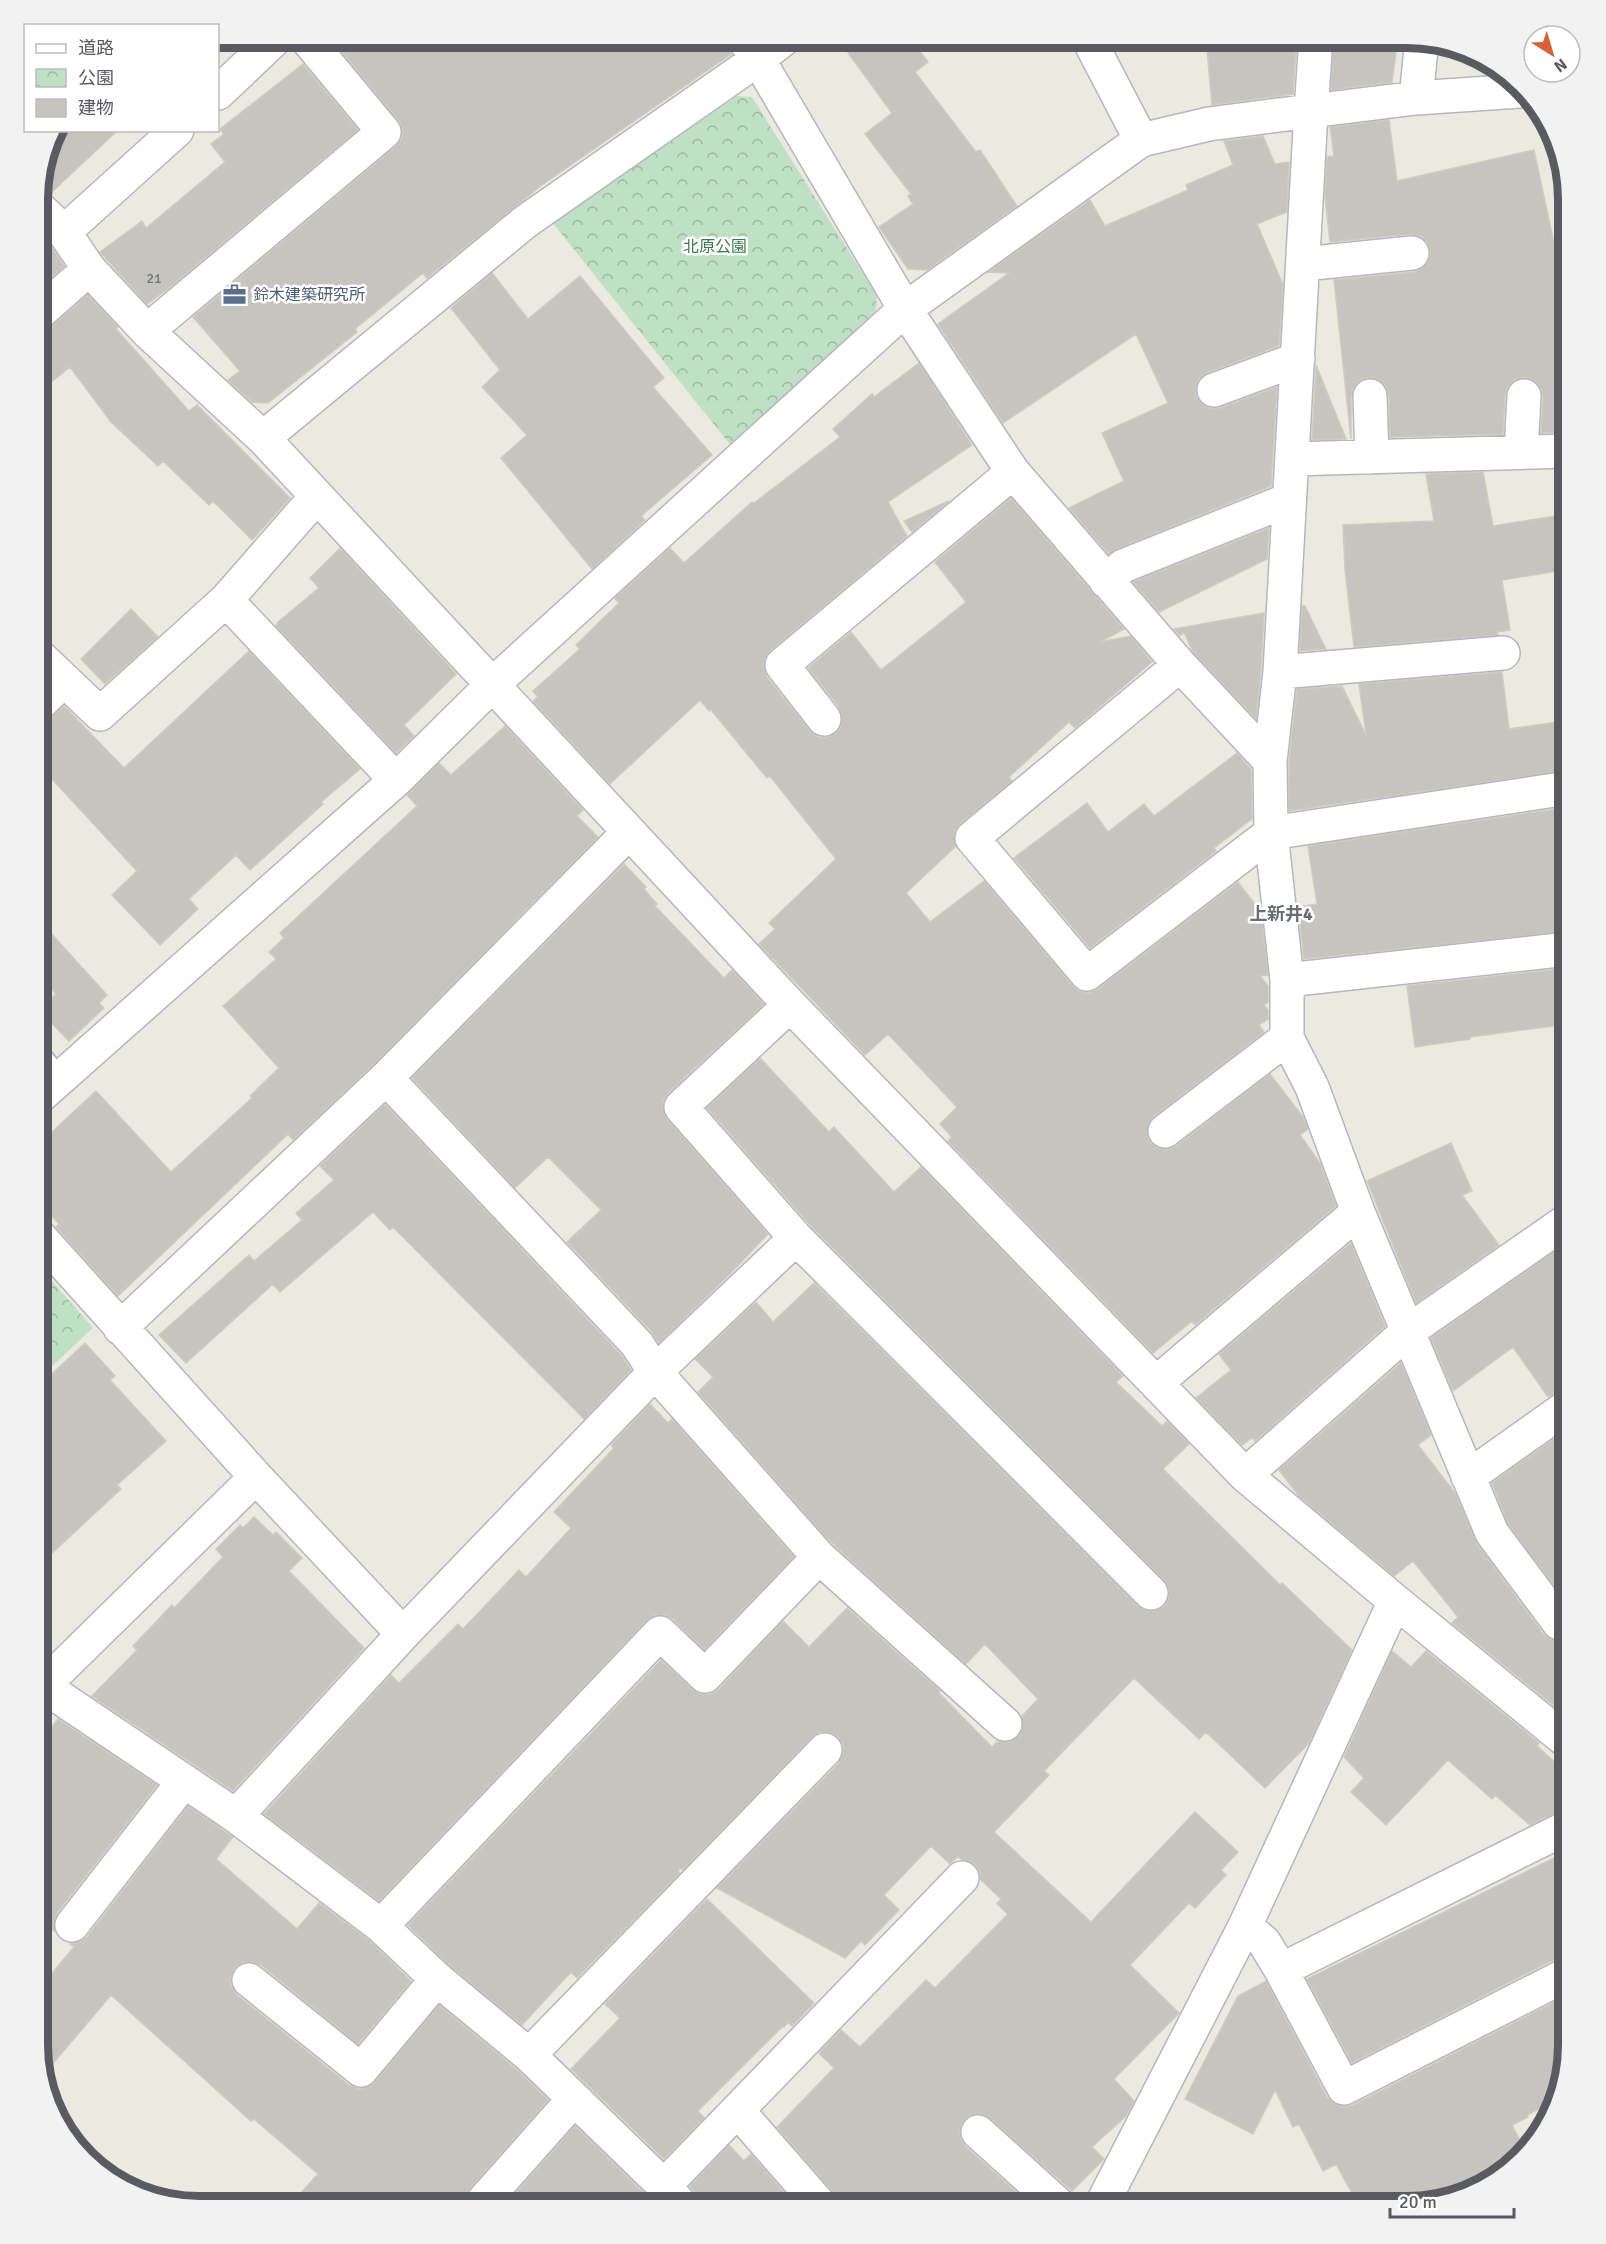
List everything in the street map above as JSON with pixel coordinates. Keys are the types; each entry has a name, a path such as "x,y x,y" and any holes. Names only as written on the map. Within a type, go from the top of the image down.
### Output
{"street":[{"path":"219,92 265,48"},
{"path":"147,331 384,132 314,48"},
{"path":"263,438 525,222 751,48 905,309 1013,472 1180,664 1270,761"},
{"path":"1093,48 1141,140"},
{"path":"1316,48 1288,500 1280,672 1270,761 1271,833 1287,980 1287,1038 1312,1087 1358,1212 1492,1533 1558,1622"},
{"path":"1416,98 1421,49"},
{"path":"49,1088 396,780 492,686 905,309 1141,140 1209,124 1416,98 1513,91"},
{"path":"64,232 175,132"},
{"path":"48,217 64,232 89,269 147,331 263,438 789,1005 1245,1475 1558,1733"},
{"path":"1303,264 1412,253"},
{"path":"48,305 89,269"},
{"path":"1214,390 1298,359"},
{"path":"1370,396 1372,457"},
{"path":"1521,452 1524,396"},
{"path":"1292,459 1558,451"},
{"path":"824,719 782,665 1013,472"},
{"path":"48,665 100,714 226,600 317,496"},
{"path":"1106,580 1123,566 1288,500"},
{"path":"226,600 396,780"},
{"path":"1280,672 1503,653"},
{"path":"1180,664 972,838 1087,974 1271,833 1558,790"},
{"path":"48,695 63,681"},
{"path":"120,1328 386,1078 629,832"},
{"path":"1287,980 1558,950"},
{"path":"789,1005 681,1107 796,1238 1151,1593"},
{"path":"1166,1131 1287,1038"},
{"path":"386,1078 637,1344 655,1372 819,1557 1005,1724"},
{"path":"1156,1383 1358,1212"},
{"path":"1245,1475 1407,1332 1558,1228"},
{"path":"236,1816 403,1634 655,1372 796,1238"},
{"path":"48,1246 255,1477 403,1634"},
{"path":"1468,1477 1558,1414"},
{"path":"48,1681 255,1477"},
{"path":"381,1926 660,1633 705,1676 819,1557"},
{"path":"1106,2196 1245,1926 1395,1601"},
{"path":"48,1694 236,1816 381,1926 437,1979 529,2055 673,2196 738,2111 962,1878"},
{"path":"529,2055 825,1750"},
{"path":"72,1925 184,1782"},
{"path":"1281,1970 1558,1832"},
{"path":"1245,1926 1264,1942 1344,2088 1558,1980"},
{"path":"249,1980 361,2070 437,1979"},
{"path":"488,2196 574,2098"},
{"path":"738,2111 812,2196"},
{"path":"978,2132 1049,2196"}],"green space":[{"name":"北原公園","path":"737,96 752,97 877,296 876,311 732,447 552,222"},
{"path":"48,1276 93,1328 48,1370"}],"building":[{"path":"339,48 729,48 731,54 542,185 427,278 423,273 355,329 357,332 268,403 252,402 228,380 240,371 193,317 396,146 402,138 399,121"},
{"path":"855,48 918,48 928,62 915,72 976,152 980,150 1017,206 927,270 908,269 879,227 913,204 908,196 911,194 865,134 892,113 848,53"},
{"path":"1207,48 1296,48 1293,94 1212,105"},
{"path":"1333,48 1397,48 1392,82 1331,90"},
{"path":"303,64 358,130 147,304 100,252 142,221 146,228 225,162 211,144 224,134 220,129"},
{"path":"1389,120 1397,181 1534,150 1558,262 1558,432 1541,433 1543,397 1541,388 1535,381 1524,377 1508,386 1505,395 1503,434 1390,437 1389,395 1386,387 1379,380 1369,377 1360,380 1353,388 1351,439 1334,280 1414,272 1429,261 1431,252 1427,242 1420,236 1411,234 1330,242 1325,196 1327,157 1334,156 1330,127"},
{"path":"64,132 116,132 51,193 48,189 53,160"},
{"path":"1263,136 1275,164 1289,162 1287,212 1257,224 1283,285 1279,346 1208,372 1199,379 1196,396 1202,404 1211,409 1220,408 1277,387 1271,486 1116,549 1109,554 1069,508 1124,481 1102,433 1168,403 1136,334 1003,423 938,324 1009,273 988,272 1090,200 1105,226 1188,190 1186,185 1233,165 1224,141"},
{"path":"48,243 51,246 64,266 48,280"},
{"path":"492,273 528,319 580,276 664,378 653,387 712,455 641,516 645,520 592,569 501,458 527,435 482,387 500,370 451,308"},
{"path":"88,295 189,411 197,405 290,498 252,540 213,501 209,505 163,461 158,466 111,422 70,367 48,385 48,329"},
{"path":"919,363 972,445 888,502 907,536 770,651 764,659 764,668 767,677 810,731 818,737 826,738 835,734 841,727 842,716 839,707 808,668 851,632 881,670 966,602 935,562 1011,498 1124,629 1100,642 1131,636 1152,662 1075,728 1069,722 1009,777 1012,781 960,824 954,832 956,846 906,893 930,922 984,881 1073,986 1089,993 1098,989 1238,882 1261,912 1268,975 1260,976 1268,986 1268,1002 1264,1005 1268,1010 1268,1019 1259,1025 1264,1032 1154,1116 1148,1124 1147,1134 1150,1143 1158,1148 1167,1150 1176,1146 1270,1074 1303,1117 1308,1129 1300,1135 1320,1163 1336,1206 1195,1325 1192,1321 1153,1353 948,1141 952,1137 940,1124 957,1107 888,1034 865,1055 759,944 775,929 769,923 836,859 770,776 767,778 711,710 709,711 700,700 610,784 533,701 538,697 533,691 580,649 576,645 619,603 615,598 670,548 684,563 752,502 754,503 840,437 833,429 872,394 874,397"},
{"path":"1316,365 1346,439 1312,440"},
{"path":"1483,472 1493,526 1558,516 1558,571 1502,580 1510,630 1497,632 1498,635 1354,647 1345,570 1343,525 1434,521 1426,474"},
{"path":"949,501 912,532 904,521"},
{"path":"1269,528 1267,559 1159,612 1133,582"},
{"path":"340,548 456,674 404,725 414,736 396,753 276,626 319,588 310,578"},
{"path":"1302,606 1305,606 1326,649 1300,651"},
{"path":"131,609 158,637 105,684 81,659"},
{"path":"1264,613 1256,719 1193,652 1184,632 1180,636 1174,629"},
{"path":"249,651 360,769 321,802 323,804 250,870 236,855 189,899 198,909 160,945 112,895 137,871 48,775 48,720 64,706 124,768"},
{"path":"1502,672 1509,729 1558,722 1558,772 1289,811 1289,762 1297,689 1342,686 1366,735 1359,684"},
{"path":"505,726 583,810 577,816 598,837 373,1065 293,1140 288,1134 118,1296 56,1227 59,1224 48,1212 48,1136 96,1091 171,1172 252,1098 250,1096 279,1068 223,1006 276,959 269,952 284,938 280,933 417,806 407,795 439,763 451,775"},
{"path":"1237,753 1251,769 1252,819 1214,848 1216,851 1090,948 1014,858 1087,803 1108,832 1144,804 1154,816"},
{"path":"1558,809 1558,932 1304,959 1298,907 1317,904 1308,846"},
{"path":"624,864 646,887 644,889 657,904 655,906 724,978 732,970 764,1004 668,1093 663,1101 663,1110 667,1119 768,1234 659,1343 651,1331 567,1242 601,1210 548,1157 515,1188 412,1078"},
{"path":"48,930 107,995 99,1003 104,1008 69,1041 48,1019 48,1002 56,994 48,985"},
{"path":"1558,969 1558,1025 1415,1047 1407,986"},
{"path":"760,1058 829,1132 834,1127 894,1192 921,1167 1123,1376 1116,1382 1162,1426 1167,1421 1189,1444 1163,1469 1280,1585 1282,1583 1352,1650 1309,1743 1265,1788 1206,1732 1199,1739 1134,1678 1044,1771 1049,1775 994,1832 1091,1922 1195,1812 1238,1852 1221,1870 1226,1875 1195,1908 1189,1903 1130,1965 1179,2013 1114,2079 1134,2101 1126,2116 1092,2147 1104,2159 1072,2191 990,2118 982,2114 973,2114 964,2120 960,2129 960,2138 965,2146 1021,2196 836,2196 777,2127 834,2068 819,2053 841,2030 860,2047 926,1980 935,1988 1008,1914 997,1904 1001,1899 980,1879 980,1872 975,1864 957,1857 950,1864 931,1846 884,1895 899,1910 865,1945 861,1941 845,1958 717,1888 839,1763 843,1754 843,1744 830,1732 820,1732 812,1737 683,1870 680,1868 678,1871 680,1873 577,1978 571,1972 522,2025 449,1965 408,1925 661,1660 693,1690 701,1694 711,1694 719,1689 783,1621 809,1647 847,1608 940,1691 938,1692 992,1747 998,1741 1010,1742 1019,1736 1023,1727 1022,1716 1038,1699 985,1644 966,1664 845,1555 823,1534 698,1392 713,1377 695,1359 756,1302 773,1322 814,1283 1138,1606 1146,1611 1155,1611 1164,1607 1169,1598 1169,1589 1164,1580 810,1225 707,1108"},
{"path":"385,1104 622,1356 631,1370 584,1419 393,1227 390,1230 373,1212 280,1292 273,1284 186,1363 159,1335 249,1255 254,1261 302,1220 296,1213 334,1180 320,1166"},
{"path":"1451,1143 1472,1191 1462,1195 1499,1245 1416,1303 1367,1181"},
{"path":"1351,1243 1385,1326 1255,1441 1252,1438 1242,1445 1196,1398 1231,1370 1219,1354"},
{"path":"1558,1249 1558,1390 1548,1397 1513,1347 1453,1391 1431,1338"},
{"path":"85,1343 115,1376 110,1380 166,1441 117,1485 121,1489 48,1557 48,1378"},
{"path":"1401,1363 1431,1435 1418,1445 1455,1493 1477,1544 1544,1635 1558,1642 1558,1709 1452,1623 1458,1617 1413,1561 1394,1576 1299,1496 1279,1470"},
{"path":"650,1404 668,1423 672,1419 794,1557 704,1650 673,1619 665,1615 655,1615 647,1620 379,1901 264,1814 391,1675 399,1683 458,1624 463,1629 519,1570 526,1577 571,1528 554,1512 614,1448 611,1445"},
{"path":"1558,1436 1558,1591 1508,1524 1492,1483"},
{"path":"254,1517 273,1535 276,1532 302,1558 289,1571 364,1648 233,1791 92,1696 137,1650 133,1646 172,1605 174,1608 223,1557 216,1549 240,1525 243,1528"},
{"path":"1392,1651 1411,1667 1426,1651 1539,1743 1537,1746 1558,1765 1558,1809 1530,1825 1495,1795 1492,1799 1448,1760 1386,1825 1351,1792 1364,1778 1344,1757"},
{"path":"58,1719 157,1785 57,1913 54,1931 48,1926 48,1732"},
{"path":"188,1806 233,1837 216,1859 297,1929 319,1903 369,1940 411,1981 358,2044 261,1965 243,1962 234,1969 230,1978 231,1986 237,1995 349,2085 359,2089 375,2082 439,2005 516,2069 548,2100 464,2196 298,2196 318,2174 254,2119 251,2121 111,1995 50,2068 48,1978 74,1947 70,1944 80,1942 87,1937"},
{"path":"1554,1858 1558,1865 1558,1958 1352,2063 1307,1979"},
{"path":"707,1899 814,2003 792,2026 788,2023 783,2026 698,2111 704,2118 664,2159 571,2069 620,2018 605,2004"},
{"path":"1266,1981 1327,2097 1343,2107 1353,2105 1558,2000 1557,2065 1553,2084 1546,2105 1512,2125 1522,2143 1499,2165 1482,2176 1465,2185 1427,2195 1354,2196 1336,2164 1323,2171 1299,2124 1293,2127 1275,2090 1253,2134 1185,2099 1238,1996"},
{"path":"575,2126 647,2196 513,2196"},
{"path":"729,2145 744,2161 751,2154 787,2196 697,2196 690,2186"}],"place":[{"name":"鈴木建築研究所","path":"235,295"}],"district":[{"name":"上新井4","path":"1281,914"}]}
